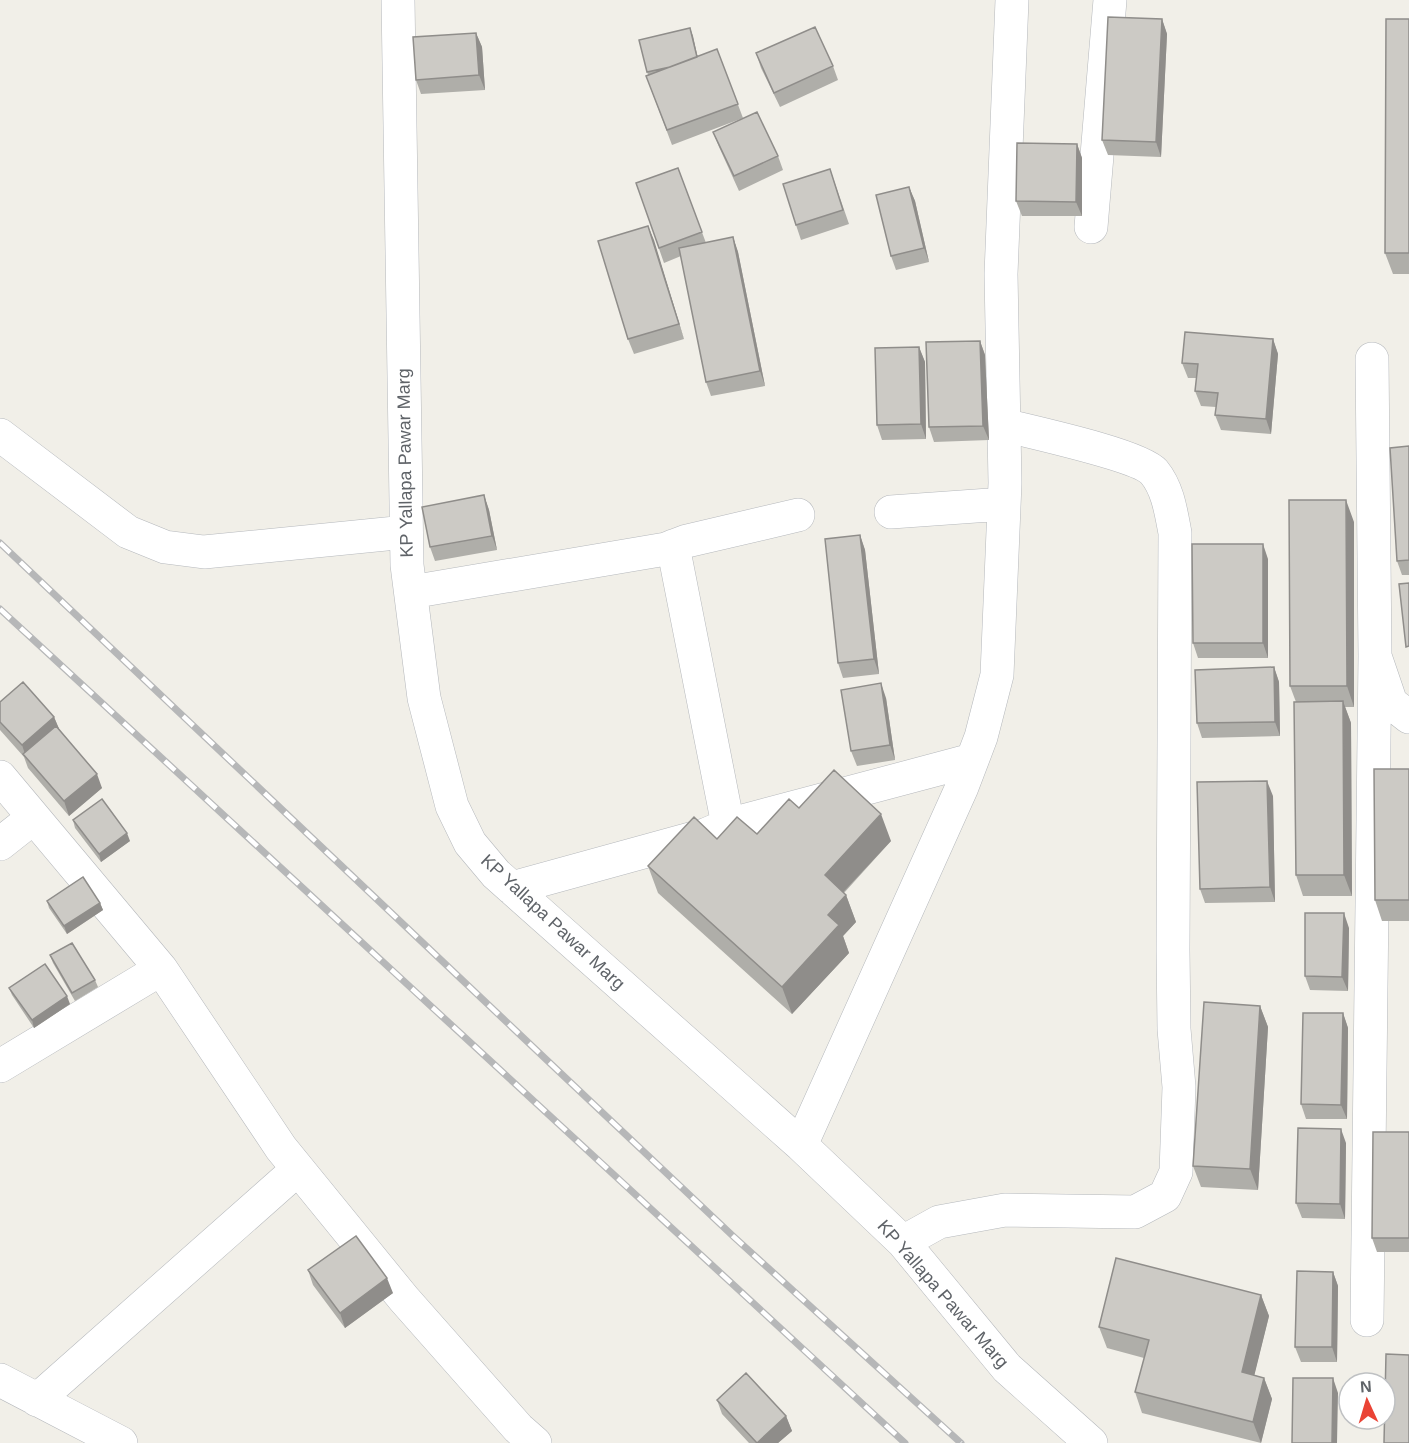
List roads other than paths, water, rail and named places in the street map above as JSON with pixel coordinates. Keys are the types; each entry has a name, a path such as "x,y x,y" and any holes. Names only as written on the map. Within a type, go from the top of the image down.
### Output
{"street":[{"name":"KP Yallapa Pawar Marg","path":"398,0 407,565 424,698 452,806 470,843 496,874 801,1145 903,1242 1007,1368 1091,1443"},
{"path":"801,1145 972,760 981,737 997,675 1004,504 1001,274 1011,0"},
{"path":"1091,226 1110,0"},
{"path":"1367,1320 1376,656 1372,359"},
{"path":"903,1242 939,1222 1005,1210 1135,1212 1165,1196 1176,1172 1179,1087 1174,1029 1173,972 1174,533 1168,498 1153,471 1121,455 1004,425"},
{"path":"0,435 128,532 165,547 204,552 406,532"},
{"path":"891,512 1004,504"},
{"path":"411,592 666,549 687,541 798,515"},
{"path":"673,546 728,825"},
{"path":"1376,656 1391,703 1409,717"},
{"path":"512,888 705,835 728,825 972,760"},
{"path":"0,777 161,969 281,1148 404,1299 518,1428 534,1443"},
{"path":"0,844 33,818"},
{"path":"0,1066 161,969"},
{"path":"38,1400 298,1169"},
{"path":"0,1380 121,1443"}],"railway":[{"path":"0,543 734,1237 961,1443"},
{"path":"0,609 905,1443"}]}
